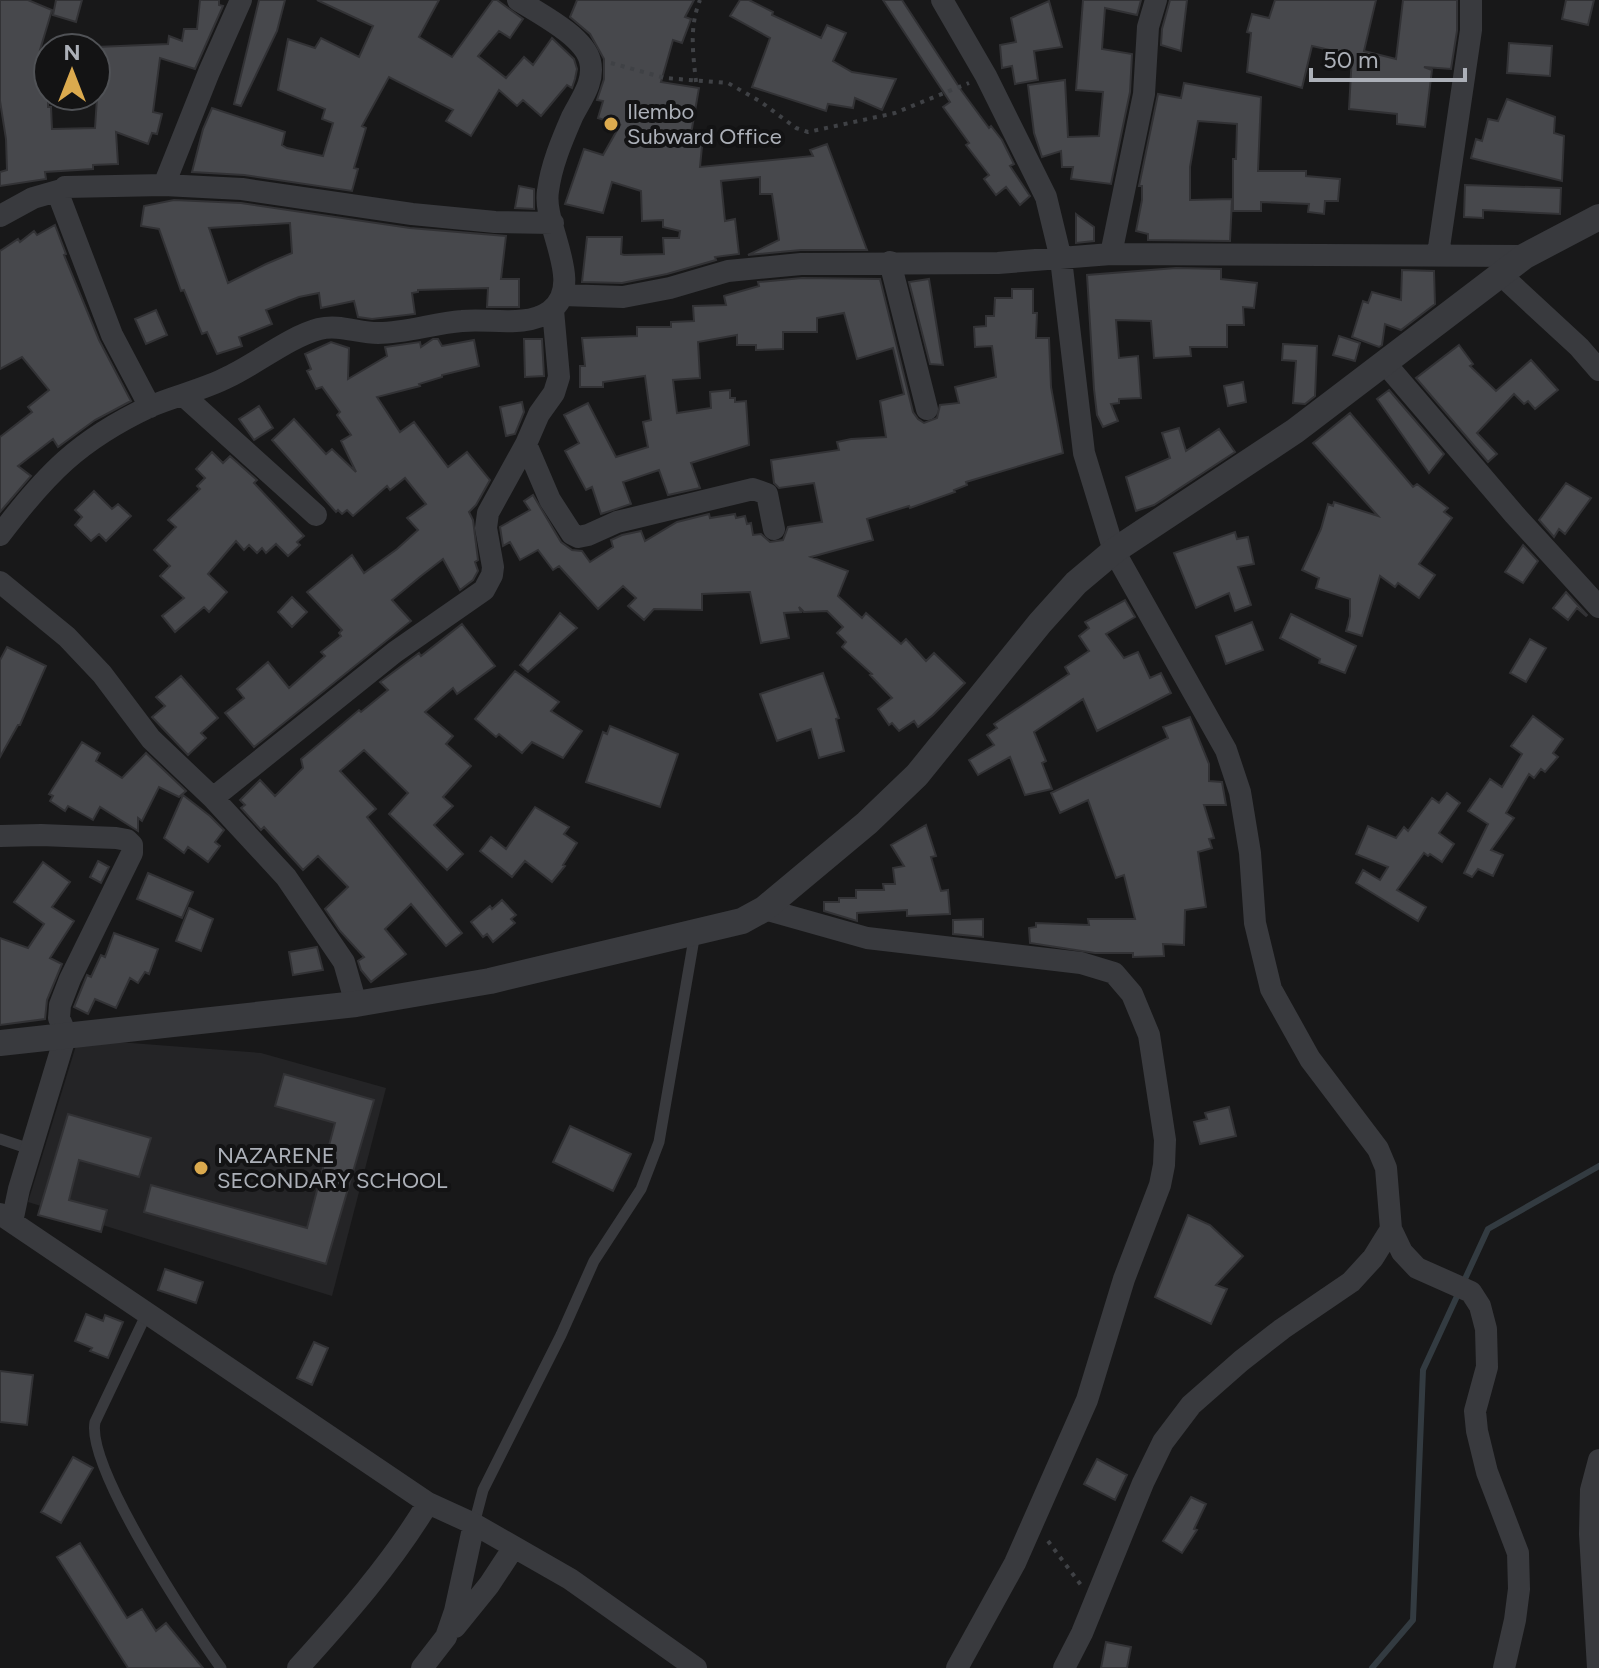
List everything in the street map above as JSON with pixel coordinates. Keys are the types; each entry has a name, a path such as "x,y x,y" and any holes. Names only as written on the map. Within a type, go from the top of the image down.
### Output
{"street":[{"path":"164,185 241,0"},
{"path":"213,798 395,652 484,590 492,575 486,528 488,513 539,414 554,393 559,377 561,256 547,208 547,193 572,119 592,74 589,57 575,39 518,0"},
{"path":"552,22 561,0"},
{"path":"942,0 986,76 1046,197 1061,259 1084,453 1114,551 1226,750 1240,792 1250,853 1255,923 1271,989 1310,1059 1378,1149 1386,1168 1391,1229 1407,1260 1425,1272 1471,1292 1480,1306 1486,1329 1487,1367 1475,1411 1477,1431 1487,1472 1518,1553 1519,1589 1504,1668"},
{"path":"1111,254 1144,94 1148,27 1156,0"},
{"path":"1438,254 1471,30 1471,0"},
{"path":"0,216 33,198 71,185 164,185 242,189 412,214 495,222 553,223"},
{"path":"61,190 60,204 102,310 150,407"},
{"path":"0,1043 356,1004 490,981 742,921 764,909 867,823 917,775 1040,623 1076,583 1114,551 1295,431 1525,256 1599,217"},
{"path":"0,535 64,459 89,439 150,407 226,378 319,329 340,327 374,333 393,332 462,320 540,317 558,302 623,297 670,288 728,271 763,266 998,263 1111,254 1525,256"},
{"path":"890,262 927,409"},
{"path":"1500,274 1579,347 1599,370"},
{"path":"1384,362 1514,514 1599,607"},
{"path":"183,395 316,515"},
{"path":"526,444 550,500 572,534 578,537 617,522 753,489 767,494 774,529"},
{"path":"0,582 67,637 102,674 151,739 213,798 286,877 344,962 356,1004"},
{"path":"0,836 106,837 127,840 132,845 132,853 60,1005 59,1018 66,1034 6,1218 428,1503 474,1524 570,1579 696,1668"},
{"path":"764,909 867,938 1081,963 1114,973 1132,994 1149,1035 1165,1140 1160,1185 1124,1279 1087,1400 1030,1530 957,1668"},
{"path":"1064,1668 1163,1442 1191,1405 1272,1337 1351,1282 1373,1258 1391,1229"},
{"path":"1598,1668 1590,1534 1591,1490 1599,1460"},
{"path":"298,1668 385,1565 428,1503"},
{"path":"446,1637 462,1583 474,1524"},
{"path":"422,1668 489,1585 514,1547"}],"lane":[{"path":"474,1524 483,1490 561,1335 594,1261 641,1189 659,1142 695,933"},
{"path":"0,1139 30,1149"},
{"path":"147,1313 95,1422 93,1433 110,1480 138,1537 221,1668"}],"path":[{"path":"696,82 693,17 700,0"},
{"path":"589,57 665,78 728,83 796,128 808,132 895,113 986,76"},
{"path":"1030,1530 1049,1541 1094,1603"}],"shaded area":[{"name":"NAZARENE SECONDARY SCHOOL","path":"78,1039 261,1053 386,1088 332,1296 28,1202"}],"building":[{"path":"0,0 28,0 52,10 45,32 32,32 32,112 51,112 52,129 95,128 96,112 112,112 112,46 168,44 169,36 182,41 184,29 197,29 200,0 219,0 219,5 223,6 195,69 160,58 153,112 162,114 157,134 152,133 148,144 116,132 118,164 45,172 46,179 0,186 0,172 7,170 0,101"},
{"path":"56,0 82,0 76,22 53,15"},
{"path":"259,0 285,0 277,31 241,106 234,104"},
{"path":"317,0 439,0 419,37 452,57 493,0 497,0 523,19 510,38 499,31 478,56 506,78 524,57 533,65 552,38 574,59 577,69 575,79 572,88 567,85 541,116 523,100 517,106 499,90 471,136 446,121 453,110 389,77 362,126 366,128 354,168 358,169 352,191 244,175 192,172 212,108 285,132 282,145 287,148 323,156 333,123 322,119 325,109 278,90 288,39 315,48 321,38 359,57 373,26"},
{"path":"577,0 694,0 685,17 691,19 682,43 673,40 661,82 699,88 691,134 703,136 700,167 813,156 810,150 827,144 867,250 801,250 748,255 779,240 772,194 760,194 760,177 721,181 725,221 735,219 739,254 715,257 716,260 667,274 622,283 582,282 587,237 622,237 621,254 624,255 664,254 663,238 679,238 680,231 663,227 663,220 642,221 641,191 612,182 603,213 565,204 584,149 603,155 620,125 598,118 603,101 597,100 604,79 604,59 590,34 570,17"},
{"path":"740,0 749,0 773,12 772,15 821,38 827,25 846,33 833,61 852,72 896,79 882,110 855,98 853,108 828,104 826,111 752,87 770,38 730,16"},
{"path":"883,0 902,0 961,90 989,128 991,126 1002,140 1014,164 1010,166 1030,196 1020,205 1006,187 996,195 984,179 989,175 943,107 950,102"},
{"path":"1083,0 1141,0 1137,15 1105,8 1102,49 1132,54 1130,92 1111,184 1071,179 1073,167 1062,167 1061,151 1042,157 1034,133 1028,85 1065,80 1068,137 1099,136 1103,92 1076,90"},
{"path":"1170,0 1187,0 1181,51 1161,45"},
{"path":"1275,0 1376,0 1364,51 1396,59 1403,0 1457,0 1457,31 1451,69 1424,67 1432,70 1425,127 1397,124 1397,114 1349,109 1352,55 1312,46 1302,88 1247,72 1251,33 1247,32 1252,14 1269,18"},
{"path":"1566,0 1594,0 1588,25 1562,19"},
{"path":"1049,1 1062,47 1034,51 1038,80 1015,84 1012,66 1002,68 1000,45 1016,42 1011,18"},
{"path":"1509,43 1552,46 1550,76 1507,73"},
{"path":"1184,83 1261,97 1258,171 1306,171 1306,176 1340,179 1338,201 1325,201 1324,214 1308,212 1309,204 1261,202 1261,211 1233,211 1237,124 1198,121 1190,167 1190,200 1232,199 1230,241 1148,240 1148,234 1136,231 1142,200 1142,186 1139,186 1158,94 1181,98"},
{"path":"1507,99 1555,117 1554,133 1564,136 1562,181 1471,158 1476,139 1482,141 1488,119 1498,121"},
{"path":"1465,185 1561,188 1560,214 1483,210 1483,218 1464,217"},
{"path":"519,186 534,189 534,209 515,208"},
{"path":"174,200 241,203 410,228 506,236 501,279 519,279 519,307 487,307 488,288 418,290 412,293 415,314 372,319 358,317 354,301 321,308 319,293 266,310 272,324 239,337 242,346 217,354 207,332 202,334 184,290 181,291 159,229 141,226 144,206","holes":["290,223 292,253 228,283 209,228"]},
{"path":"1076,214 1094,227 1094,241 1076,243"},
{"path":"55,225 99,340 131,401 95,420 58,447 53,439 18,466 31,476 0,512 0,437 32,412 28,407 49,390 22,357 0,369 0,251 34,231 37,235"},
{"path":"1176,268 1221,269 1221,279 1257,283 1254,308 1243,307 1244,325 1227,325 1227,347 1190,347 1191,356 1154,358 1151,321 1116,320 1119,358 1138,356 1141,398 1119,399 1119,403 1111,404 1118,421 1103,427 1097,415 1094,389 1087,275"},
{"path":"1402,270 1434,271 1435,304 1401,330 1385,324 1379,347 1352,337 1363,301 1368,303 1372,292 1401,300"},
{"path":"802,278 880,279 913,412 924,423 937,418 940,405 959,403 955,387 996,377 992,346 975,347 974,327 986,326 986,316 994,316 995,298 1012,298 1012,289 1033,289 1033,313 1037,313 1036,338 1049,338 1051,387 1063,453 966,482 967,485 955,492 867,519 873,540 811,557 848,571 838,596 862,618 866,613 901,644 906,639 926,661 934,653 965,683 918,727 914,721 899,731 892,723 889,725 878,709 892,698 872,674 842,647 846,642 837,633 843,627 827,611 804,612 799,607 801,612 784,613 789,638 761,643 750,592 702,594 702,610 654,609 644,620 628,606 636,598 623,586 598,609 559,566 553,570 538,550 520,560 510,542 503,546 500,527 530,510 524,501 533,495 561,542 572,550 582,551 590,562 613,547 611,540 622,535 641,531 645,541 677,522 709,514 710,518 735,514 736,518 745,516 747,524 751,523 753,535 761,534 770,542 783,540 788,527 822,522 814,483 779,488 774,483 771,460 839,450 837,442 851,439 886,437 880,401 904,394 893,348 857,359 844,313 817,318 817,332 783,332 783,349 756,350 756,345 737,345 737,335 698,342 700,378 673,380 677,413 711,408 710,392 730,390 730,398 735,398 735,402 746,401 749,445 691,463 700,488 668,495 659,470 623,482 631,504 601,514 592,487 586,490 565,451 579,443 564,415 588,403 616,457 648,447 643,422 651,420 645,376 603,382 603,387 580,387 580,366 585,366 582,338 637,336 637,327 671,327 671,322 694,321 693,306 726,305 724,296 759,286 758,282"},
{"path":"929,279 943,365 930,364 909,282"},
{"path":"156,310 167,335 146,344 135,319"},
{"path":"1339,336 1360,343 1355,361 1333,355"},
{"path":"438,339 442,346 474,340 479,366 377,397 400,432 414,422 448,467 467,452 490,480 469,512 473,520 478,571 473,580 460,590 443,559 421,576 392,600 411,621 254,747 225,713 244,698 237,689 268,662 289,688 325,656 321,652 341,636 339,633 342,630 307,592 352,555 364,573 397,549 418,530 407,518 426,504 405,478 390,490 387,486 353,516 347,510 342,514 338,510 336,512 272,440 294,419 326,454 332,449 356,472 341,441 351,435 337,415 340,412 322,387 316,389 307,371 311,369 305,354 331,342 349,348 348,379 387,356 385,347 420,342 421,347"},
{"path":"524,339 542,339 544,376 525,377"},
{"path":"1283,344 1317,346 1315,396 1305,404 1293,403 1296,361 1282,360"},
{"path":"1459,345 1473,364 1470,366 1496,391 1531,360 1558,390 1535,409 1528,401 1524,404 1514,394 1477,433 1497,454 1488,462 1416,378"},
{"path":"1243,382 1246,402 1228,406 1224,386"},
{"path":"1389,390 1444,454 1429,473 1377,399"},
{"path":"522,402 524,412 515,434 506,436 500,407"},
{"path":"259,406 273,428 254,440 239,419"},
{"path":"1350,413 1413,487 1417,484 1448,508 1444,512 1452,518 1419,564 1435,575 1419,598 1398,583 1395,587 1380,576 1362,636 1346,631 1350,599 1316,588 1319,578 1302,570 1321,529 1328,504 1333,506 1334,502 1378,516 1313,443"},
{"path":"1179,428 1186,451 1219,429 1235,452 1154,505 1136,511 1126,477 1170,458 1162,433"},
{"path":"212,452 223,463 230,456 257,480 254,483 304,536 297,542 300,545 288,556 276,544 266,553 262,548 257,553 249,545 244,550 236,541 208,574 227,592 209,612 204,607 175,632 162,616 184,598 160,576 170,566 154,550 176,527 168,520 200,489 197,486 205,478 196,469"},
{"path":"1566,483 1591,498 1565,534 1559,529 1554,537 1539,520"},
{"path":"94,491 112,509 118,504 131,516 106,541 99,534 91,541 75,525 82,517 75,510"},
{"path":"1235,532 1237,539 1248,537 1254,564 1238,567 1251,605 1235,611 1229,593 1196,608 1174,553"},
{"path":"1523,545 1538,561 1523,583 1505,572"},
{"path":"1566,592 1586,616 1577,608 1568,620 1553,608"},
{"path":"292,597 307,612 292,627 278,612"},
{"path":"1125,600 1135,617 1106,634 1124,658 1138,652 1150,678 1161,673 1171,693 1097,731 1083,699 1034,732 1046,761 1042,763 1052,789 1025,795 1010,757 978,775 969,760 994,745 987,735 997,728 994,724 1069,674 1065,667 1089,651 1079,636 1089,628 1085,622"},
{"path":"560,613 577,628 528,672 520,665"},
{"path":"1291,614 1356,646 1345,673 1319,663 1320,659 1280,638"},
{"path":"1252,622 1263,650 1226,664 1216,636"},
{"path":"462,624 495,666 457,694 453,688 425,712 453,736 446,744 471,766 443,797 453,806 434,825 463,854 447,870 389,814 408,793 364,750 340,771 376,809 367,817 462,933 446,946 411,904 385,929 406,954 371,982 358,961 364,957 325,909 348,887 318,856 303,870 264,827 261,830 241,808 245,805 240,800 260,780 275,796 303,768 301,759 388,690 380,682 419,653 421,656"},
{"path":"1530,639 1546,648 1526,682 1510,673"},
{"path":"7,647 46,666 20,725 0,757 0,660"},
{"path":"515,671 559,702 551,711 582,731 563,758 532,742 522,753 475,719"},
{"path":"823,673 839,718 836,719 844,751 819,758 811,729 777,741 760,694"},
{"path":"181,676 218,718 201,733 206,738 188,755 152,717 165,706 156,697"},
{"path":"1533,716 1563,739 1553,753 1558,757 1545,772 1541,769 1534,778 1529,774 1506,813 1514,818 1491,850 1503,855 1493,876 1478,869 1472,877 1464,873 1488,824 1468,811 1490,779 1502,787 1522,754 1511,746"},
{"path":"1190,717 1209,764 1209,781 1222,782 1226,805 1204,805 1214,838 1209,839 1212,848 1198,852 1206,907 1185,910 1184,945 1163,944 1164,956 1133,957 1133,953 1095,953 1030,943 1029,928 1036,927 1036,923 1089,925 1088,919 1135,919 1124,875 1116,878 1088,800 1060,813 1051,793 1168,738 1163,727"},
{"path":"610,726 678,754 660,807 586,782 603,732 607,734"},
{"path":"82,742 100,753 96,761 122,778 146,753 186,791 179,797 159,787 142,821 138,818 138,831 100,807 93,820 68,806 65,811 50,801 53,796 49,794"},
{"path":"1447,793 1460,803 1439,833 1454,844 1442,862 1424,853 1397,890 1426,907 1418,921 1356,883 1363,870 1380,880 1388,867 1356,854 1368,826 1396,838 1404,827 1408,831 1432,798 1439,803"},
{"path":"183,795 224,830 215,842 220,846 208,862 188,847 184,853 164,838"},
{"path":"535,807 569,827 564,834 577,843 552,882 525,861 512,877 480,851 491,837 506,849"},
{"path":"926,825 936,856 931,857 941,891 948,890 950,914 907,916 907,910 857,913 857,921 824,911 824,902 856,898 856,890 884,890 883,884 895,884 893,868 904,866 891,845"},
{"path":"98,861 109,867 101,883 90,877"},
{"path":"43,862 70,882 52,907 74,921 50,958 62,964 47,1000 45,1019 0,1025 0,938 28,948 44,924 14,902"},
{"path":"148,873 193,892 182,918 137,899"},
{"path":"502,900 516,915 511,919 515,923 493,942 487,934 483,937 471,922"},
{"path":"189,908 213,919 201,951 176,941"},
{"path":"983,919 983,937 953,934 953,920"},
{"path":"114,933 158,949 149,974 145,972 138,983 130,978 116,1008 95,999 88,1014 74,1007 87,975 91,977 101,955 105,957"},
{"path":"317,947 323,970 293,975 289,952"},
{"path":"284,1074 374,1100 326,1264 144,1212 151,1185 307,1228 335,1123 275,1106"},
{"path":"1229,1107 1236,1136 1200,1144 1194,1122 1207,1119 1205,1113"},
{"path":"68,1114 151,1138 139,1177 79,1160 69,1200 107,1210 101,1232 38,1215"},
{"path":"570,1126 631,1154 613,1191 553,1162"},
{"path":"1188,1215 1210,1225 1243,1256 1216,1285 1227,1289 1211,1324 1155,1297"},
{"path":"165,1269 203,1282 196,1303 158,1290"},
{"path":"86,1314 103,1321 105,1315 123,1322 108,1358 75,1341"},
{"path":"314,1342 328,1348 312,1385 297,1378"},
{"path":"0,1371 33,1375 27,1425 0,1422"},
{"path":"73,1457 93,1468 61,1523 41,1512"},
{"path":"1097,1459 1127,1475 1115,1500 1084,1484"},
{"path":"1191,1497 1206,1504 1194,1529 1197,1530 1182,1553 1163,1541"},
{"path":"80,1543 127,1618 142,1609 156,1631 166,1623 203,1668 128,1668 57,1557"},
{"path":"1106,1642 1131,1647 1127,1668 1101,1668"}],"waterway":[{"path":"1372,1668 1413,1620 1423,1370 1488,1229 1599,1166"}],"place":[{"name":"Ilembo Subward Office","path":"611,124"},
{"name":"NAZARENE SECONDARY SCHOOL","path":"201,1168"}]}
